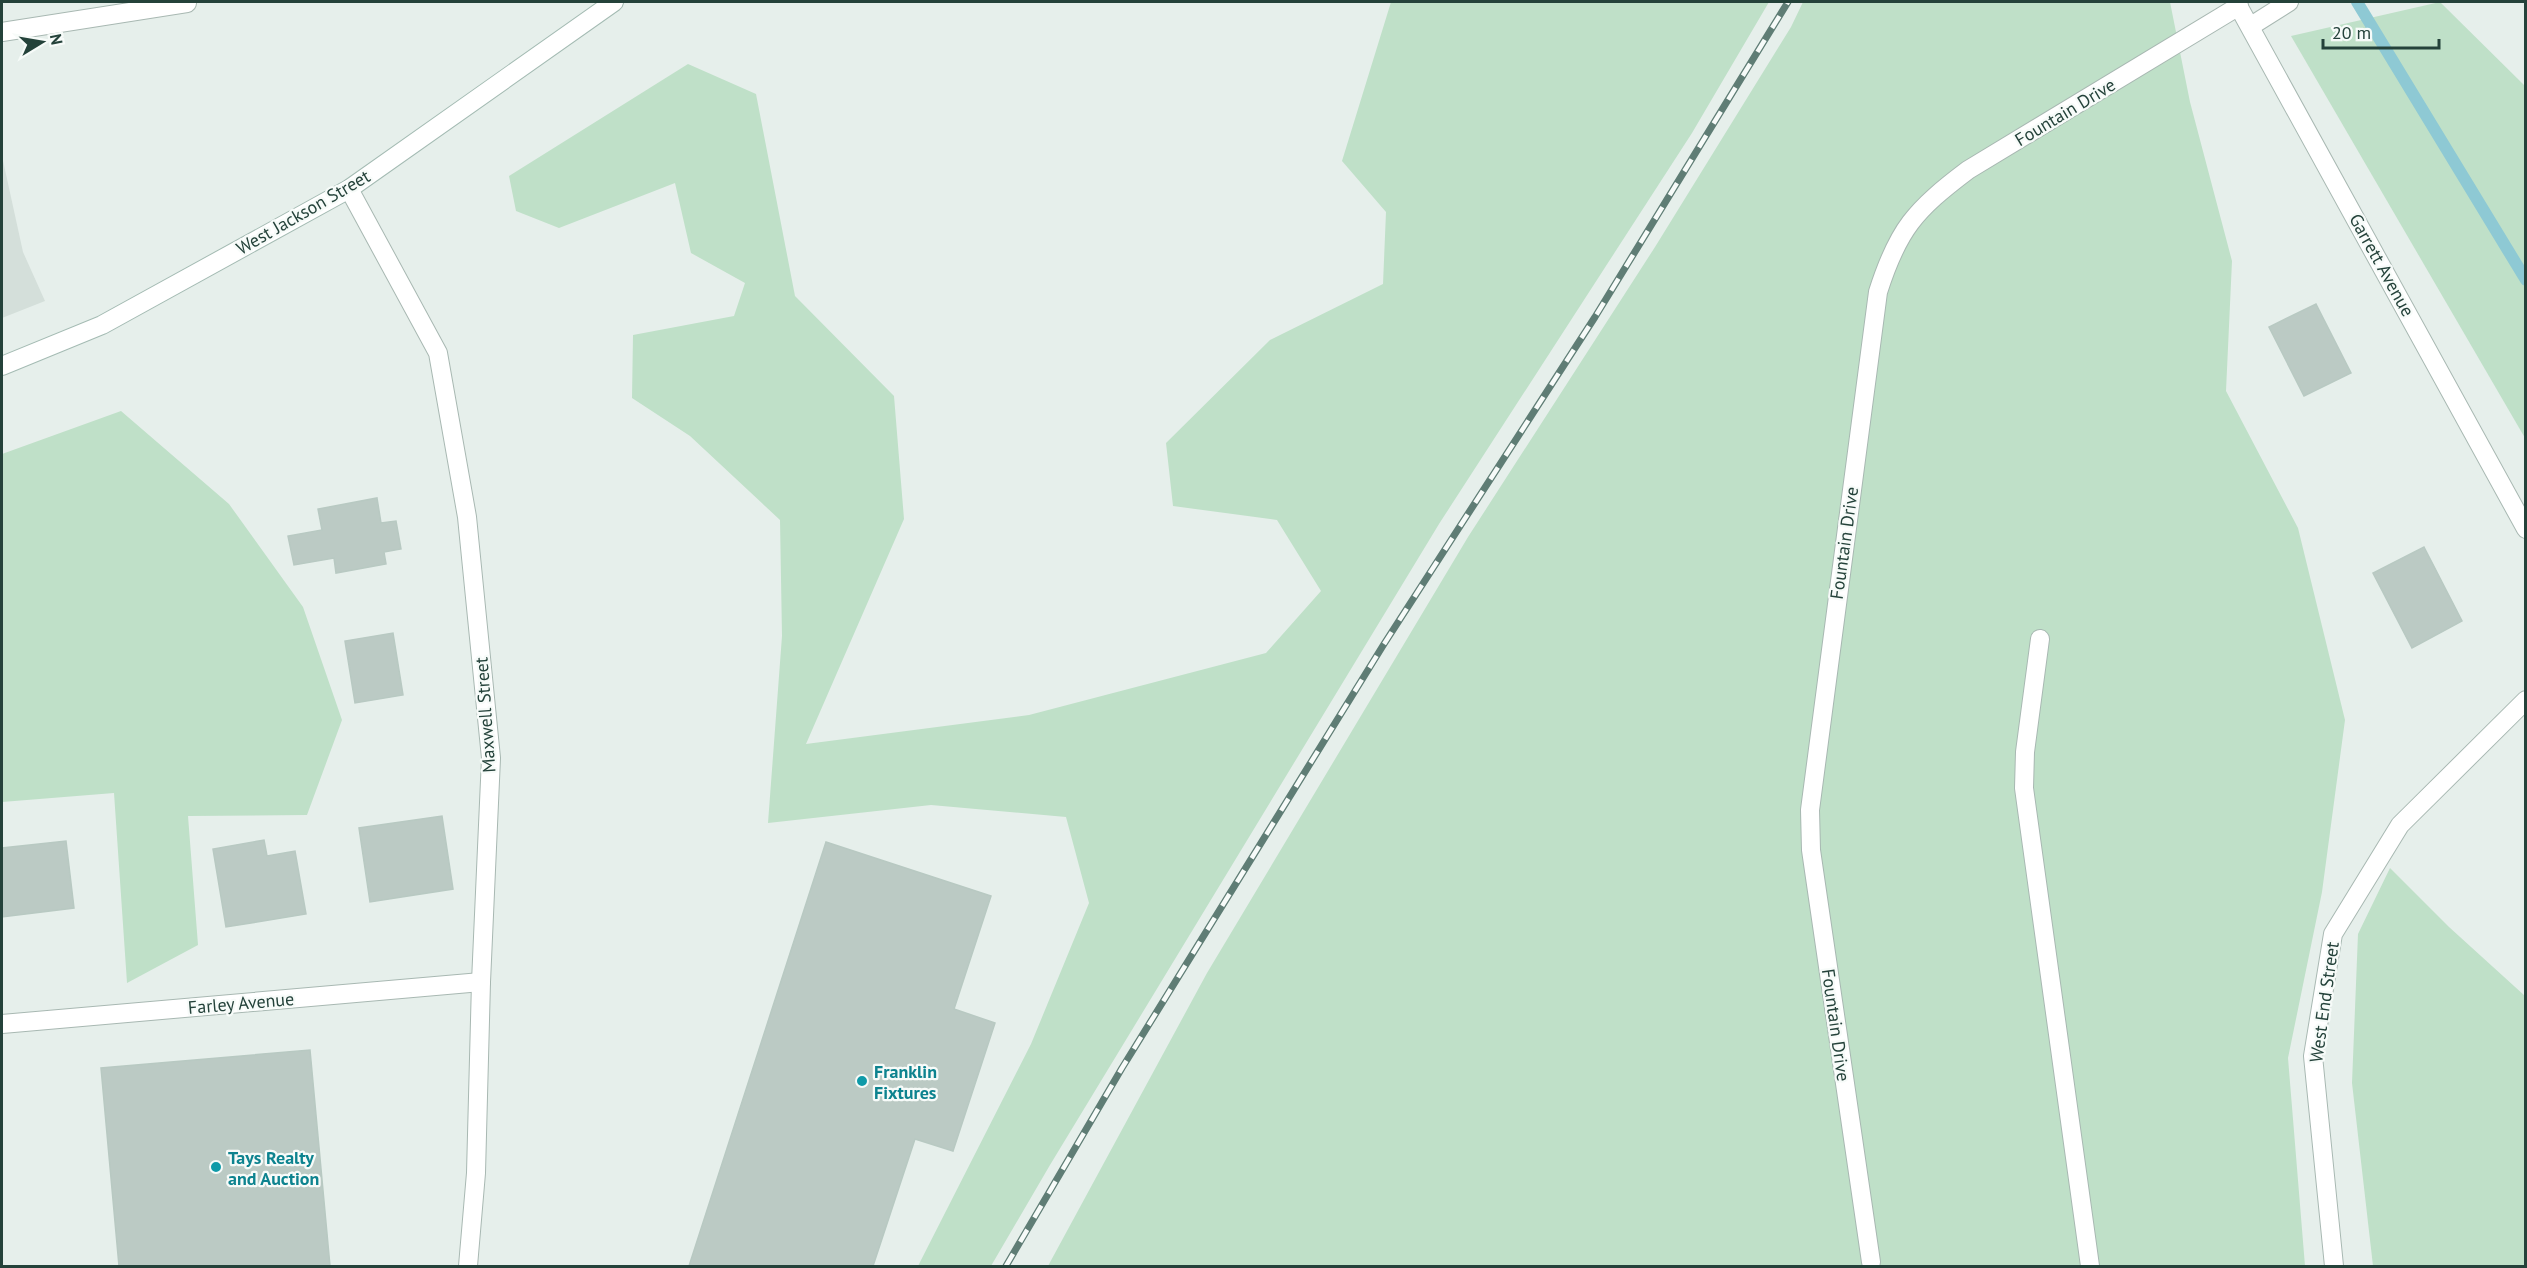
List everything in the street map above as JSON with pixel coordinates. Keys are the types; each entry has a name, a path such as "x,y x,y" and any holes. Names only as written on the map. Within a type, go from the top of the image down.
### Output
{"street":[{"name":"West Jackson Street","path":"2,366 102,325 349,189 614,2"},
{"path":"2252,26 2289,2"},
{"path":"2,32 187,3"},
{"name":"Garrett Avenue","path":"2238,4 2526,529"},
{"name":"Fountain Drive","path":"1871,1262 1811,850 1810,810 1878,292 1890,255 1907,224 1932,197 1968,170 2238,4"},
{"name":"Maxwell Street","path":"349,189 438,353 467,518 490,758 481,982 477,1173 468,1266"},
{"path":"2040,639 2025,752 2024,788 2090,1266"},
{"name":"West End Street","path":"2334,1266 2313,1056 2333,934 2400,825 2526,700"},
{"name":"Farley Avenue","path":"2,1024 481,982"}],"shaded area":[{"path":"2,156 23,252 45,301 2,318"}],"green space":[{"path":"1391,2 1769,2 1692,133 1439,524 991,1266 918,1266 1031,1044 1089,903 1066,817 931,805 768,823 782,636 780,520 690,436 632,398 633,335 734,316 745,283 691,253 675,183 559,228 516,211 509,176 688,64 756,94 795,296 894,396 904,519 806,744 1029,715 1266,653 1321,591 1277,520 1173,506 1166,443 1270,340 1383,284 1386,212 1342,161"},
{"path":"1803,2 2170,2 2190,102 2232,261 2226,391 2298,528 2345,720 2322,892 2288,1058 2305,1266 1048,1266 1207,973 1468,537 1655,247 1791,27"},
{"path":"2440,2 2525,86 2525,438 2291,36"},
{"path":"121,411 229,504 303,607 342,720 307,815 188,816 198,945 127,983 114,793 2,802 2,454"},
{"path":"2390,868 2449,927 2525,996 2525,1266 2373,1266 2352,1083 2358,934"}],"building":[{"path":"2316,304 2351,373 2304,396 2269,327"},
{"path":"377,498 381,523 396,521 401,549 384,552 386,564 336,573 334,558 294,565 288,536 322,530 318,509"},
{"path":"2424,547 2462,621 2412,648 2373,573"},
{"path":"393,633 403,695 355,703 345,641"},
{"path":"442,816 453,889 370,902 359,828"},
{"path":"264,840 267,856 295,851 306,914 226,927 213,849"},
{"path":"66,841 74,908 2,917 2,848"},
{"name":"Franklin Fixtures","path":"826,842 991,896 954,1009 995,1023 953,1151 915,1139 873,1266 689,1266"},
{"name":"Tays Realty and Auction","path":"310,1050 330,1266 119,1266 101,1068"}],"waterway":[{"path":"2357,2 2526,280"}],"railway":[{"path":"1006,1266 1122,1068 1384,644 1595,317 1788,2"}],"place":[{"name":"Franklin Fixtures","path":"862,1081"},
{"name":"Tays Realty and Auction","path":"216,1167"}]}
